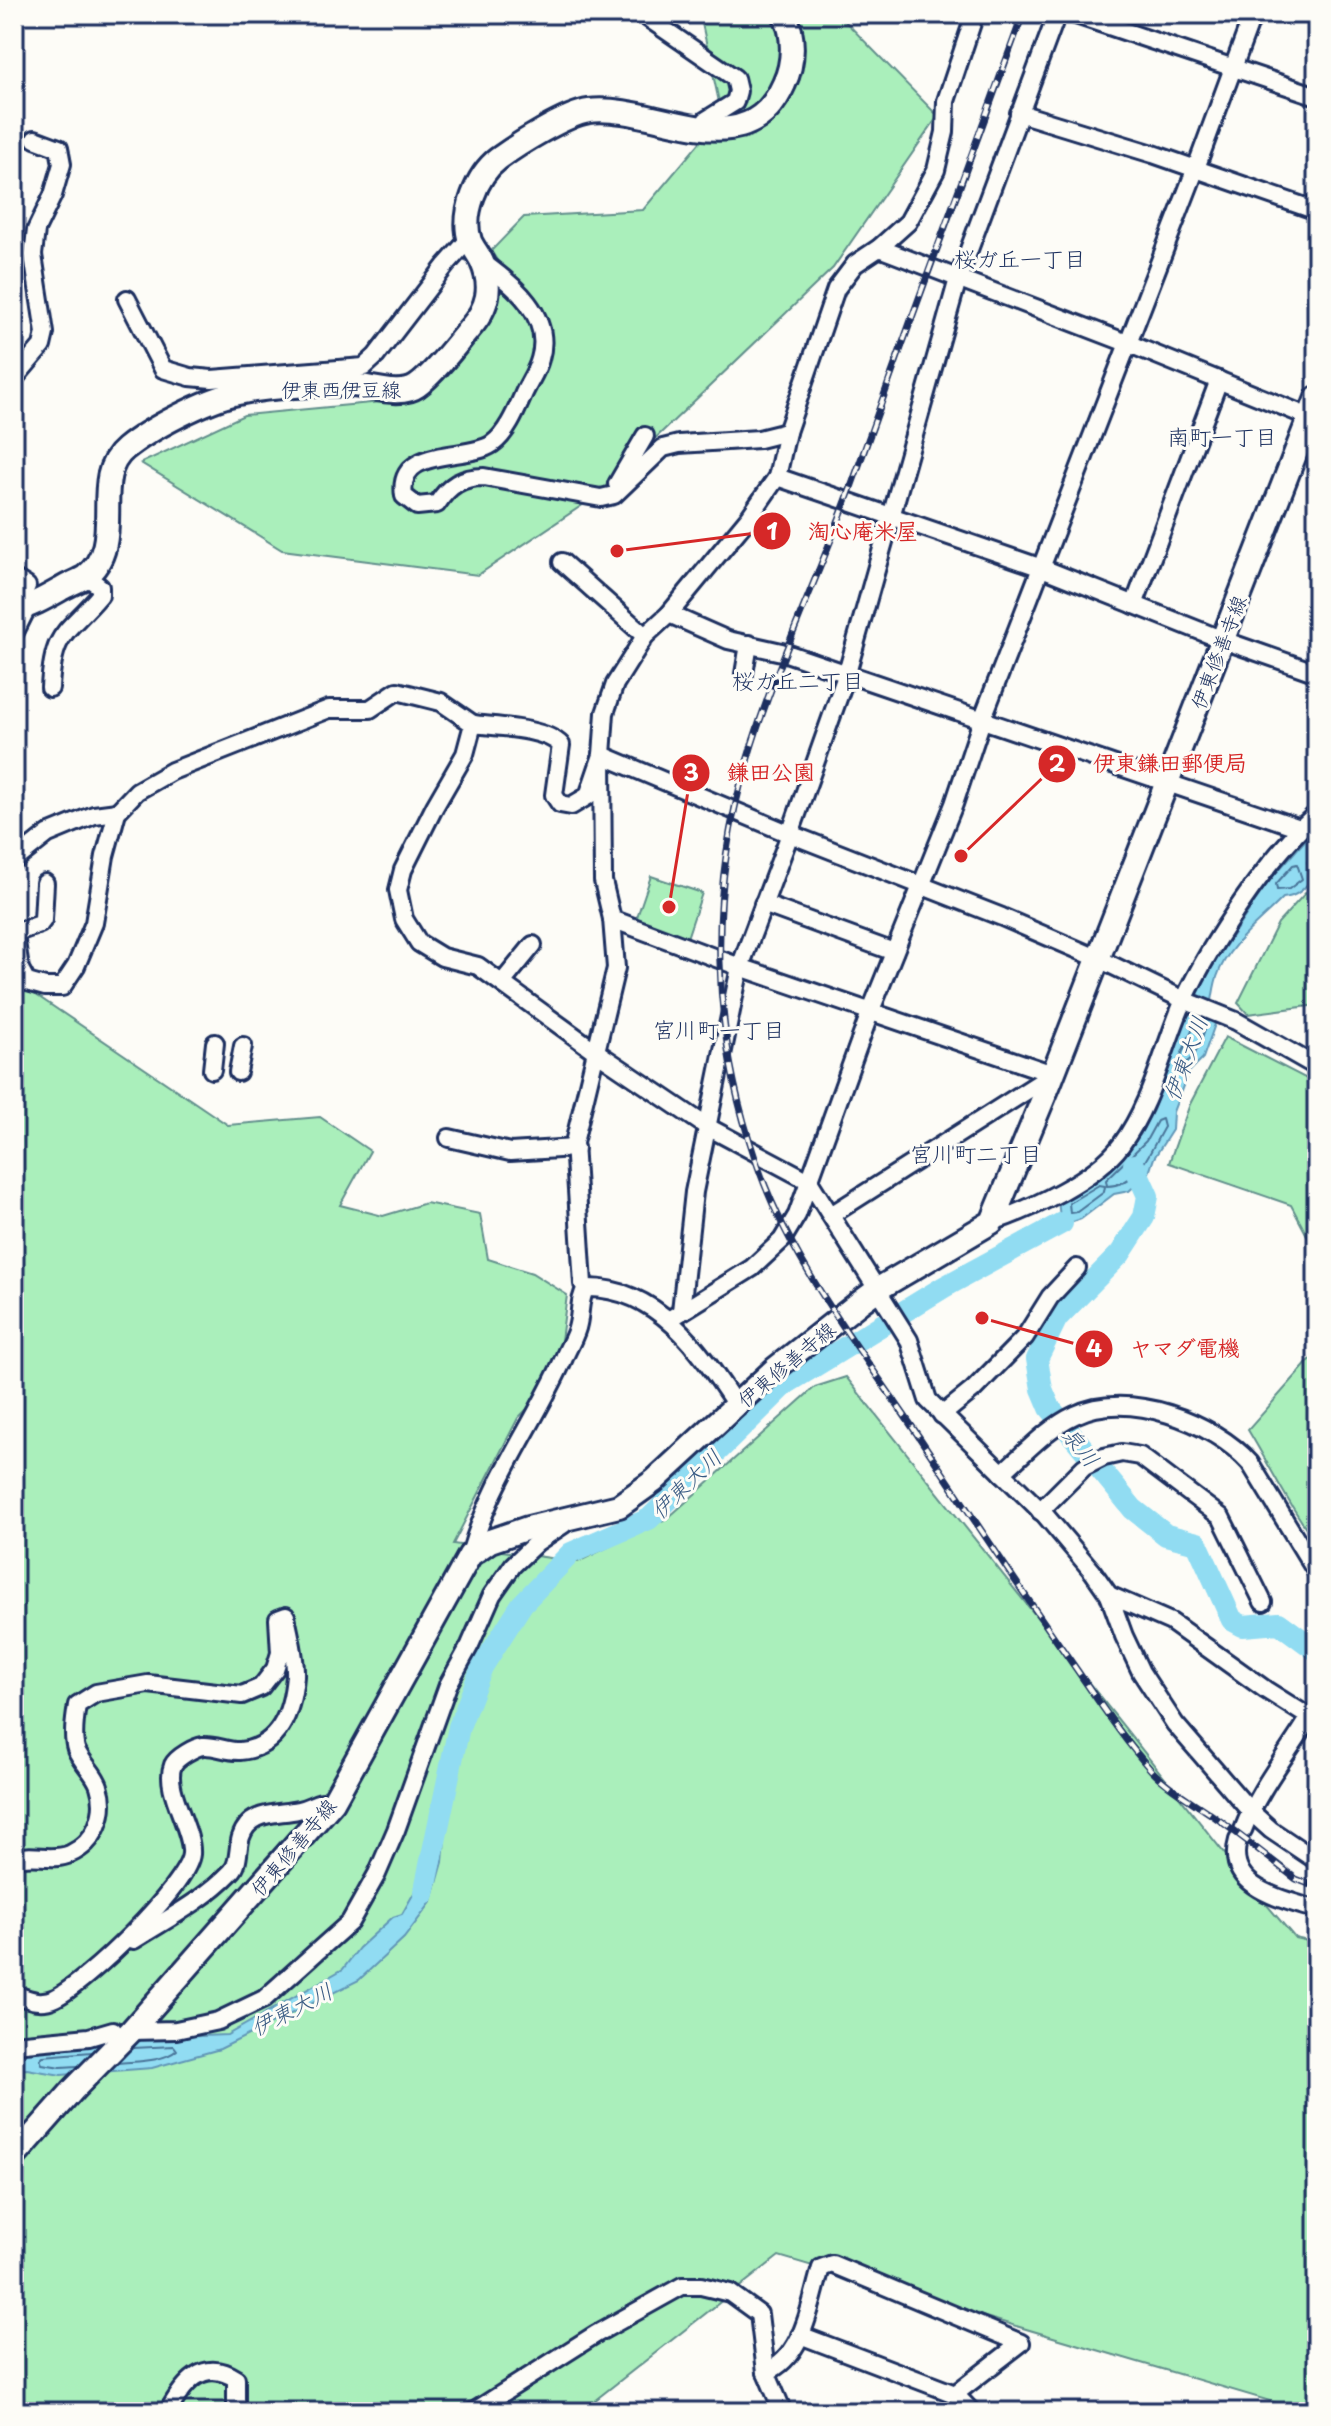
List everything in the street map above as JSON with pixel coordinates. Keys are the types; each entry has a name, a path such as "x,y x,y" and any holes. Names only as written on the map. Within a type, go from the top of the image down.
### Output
{"main road":[{"path":"469,239 468,224 473,200 481,177 488,168 570,116 617,110 722,130 749,123 769,109 787,78 792,49 784,14"},
{"name":"伊東西伊豆線","path":"86,576 102,556 106,545 111,475 116,460 127,447 195,409 237,393 326,385 398,391 417,386 473,326 484,309 488,284 482,262 469,239"},
{"name":"伊東修善寺線","path":"14,2157 333,1802 470,1555 490,1541 619,1506 654,1481 775,1369 992,1222 1053,1074 1313,408"},
{"path":"19,609 86,576"}],"street":[{"path":"642,14 735,78 738,91 735,102 706,120 704,129"},
{"path":"586,1288 575,1148 616,968 612,919 603,881 602,755 605,713 615,684 645,636 669,614 750,516 777,477 787,432 836,289 855,264 908,222 936,170 945,132 946,101 975,14"},
{"path":"675,1315 706,1126 740,967 847,673 958,279 1057,14"},
{"path":"1073,14 1317,96"},
{"path":"675,1315 736,1280 767,1255 782,1240 797,1215 871,1010 954,804 982,720 1253,14"},
{"path":"1019,113 1196,168 1317,211"},
{"path":"14,379 42,346 45,333 33,255 36,230 53,195 62,164 59,148 35,139"},
{"path":"127,299 163,369 190,377 212,379 364,367 469,239"},
{"path":"879,248 1219,380 1313,408"},
{"path":"482,262 513,284 539,320 543,337 540,360 519,406 496,442 482,451 437,456 408,471 402,482 404,496 417,506 437,504 454,484 471,477 601,498 614,495 663,448 679,444 759,439 787,432"},
{"path":"1134,605 1219,380"},
{"path":"601,498 617,484 645,436"},
{"path":"777,477 1042,568 1223,640 1317,673"},
{"path":"562,562 645,636"},
{"path":"50,688 52,661 61,637 66,628 100,595 100,587 86,576"},
{"path":"14,578 27,586 14,634"},
{"path":"669,614 728,640 786,653 847,673 1300,828"},
{"path":"744,674 749,644"},
{"path":"45,883 43,920 40,924 15,930 20,969 27,982 45,987 62,987 76,966 94,923 105,856 117,812 137,791 172,771 329,709 370,709 397,691 441,702 473,724 543,734 556,740 561,745 554,795 560,804 571,806 588,796 602,755"},
{"path":"473,724 465,754 403,870 398,890 398,904 419,943 442,957 478,966 706,1126 809,1181 909,1340 928,1400 1040,1511 1109,1595 1124,1636 1175,1724 1250,1811 1271,1830 1317,1861"},
{"path":"602,755 1097,958 1236,1021 1317,1067"},
{"path":"14,861 48,834 94,815 117,812"},
{"path":"992,1222 1029,1210 1089,1174 1121,1145 1150,1090 1184,1000 1215,943 1300,828 1317,813"},
{"path":"763,904 894,952"},
{"path":"612,919 740,967 1053,1074"},
{"path":"502,983 533,945"},
{"path":"212,1070 215,1043"},
{"path":"238,1072 243,1046"},
{"path":"831,1215 1053,1074"},
{"path":"449,1138 510,1152 575,1148"},
{"path":"942,1415 973,1390 1025,1337 1050,1297 1077,1268"},
{"path":"586,1288 618,1292 675,1315 736,1405"},
{"path":"470,1555 478,1525 495,1485 555,1378 578,1327 581,1295 586,1288"},
{"path":"1002,1473 1057,1425 1088,1409 1132,1407 1157,1411 1203,1429 1237,1448 1250,1463 1317,1573"},
{"path":"1040,1511 1084,1467 1104,1457 1122,1453 1140,1456 1221,1517 1263,1602"},
{"path":"14,2044 176,2030 218,2021 264,1999 350,1922 377,1874 448,1685 492,1595 521,1557 537,1542 576,1516"},
{"path":"1109,1595 1171,1622 1313,1720 1268,1779 1250,1811 1240,1835 1237,1860 1244,1878 1261,1892 1317,1910"},
{"path":"14,1859 20,1856 58,1858 69,1855 87,1844 95,1833 101,1805 99,1785 76,1748 74,1721 77,1705 96,1693 148,1684 242,1695 261,1687 275,1669 280,1653 278,1619 286,1616 295,1675 286,1715 278,1733 266,1745 238,1752 202,1746 183,1755 174,1764 172,1780 191,1851 188,1868 149,1915 92,1973 54,1999 37,2002 14,1994"},
{"path":"116,1947 128,1944 212,1890 235,1869 241,1836 250,1821 263,1814 302,1810 318,1801 333,1802"},
{"path":"766,2372 786,2361 800,2335 821,2268 832,2264 1021,2343 955,2394"},
{"path":"473,2412 596,2334 682,2286 701,2286 730,2293 759,2314 766,2372 783,2412"},
{"path":"800,2335 955,2394 972,2412"},
{"path":"168,2412 182,2386 206,2371 224,2371 236,2379 236,2412"}],"green space":[{"path":"700,14 838,14 938,116 833,268 593,498 478,575 282,550 141,463 244,415 423,398 510,280 491,251 524,217 643,210 722,116"},
{"path":"651,876 702,893 684,947 636,920"},
{"path":"1317,880 1317,1005 1248,1014 1238,1003 1278,923"},
{"path":"14,980 228,1125 320,1117 370,1151 340,1205 383,1216 426,1203 480,1214 488,1259 532,1273 567,1295 559,1356 536,1400 518,1418 453,1544 578,1562 668,1518 815,1387 846,1377 1244,1878 1295,1938 1317,1943 1317,2412 1307,2412 779,2256 580,2412 14,2412"},
{"path":"1225,1037 1317,1084 1317,1254 1291,1205 1169,1163 1190,1104"},
{"path":"1317,1352 1317,1543 1289,1502 1248,1430"}],"water":[{"path":"1317,827 1317,850 1307,862 1312,876 1307,884 1297,894 1283,898 1246,934 1222,965 1210,1015 1215,1024 1203,1058 1188,1073 1173,1112 1172,1130 1154,1158 1149,1173 1129,1191 1114,1194 1081,1219 1026,1239 1060,1218 1058,1200 1099,1177 1140,1135 1153,1110 1177,1042 1206,975 1268,882"},
{"path":"436,1812 445,1839 443,1862 432,1901 404,1938 359,1980 220,2049 152,2068 61,2075 14,2070 14,2053 30,2049 147,2038 227,2035 343,1969 359,1948 393,1917 402,1914 436,1854"}],"waterway":[{"name":"泉川","path":"1134,1165 1148,1196 1144,1217 1120,1254 1057,1318 1037,1359 1042,1389 1050,1408 1133,1509 1166,1535 1197,1543 1232,1620 1243,1626 1279,1623 1317,1651"},
{"name":"伊東大川","path":"424,1894 459,1727 482,1667 522,1604 571,1553 649,1519 787,1383 944,1287 1062,1223"}],"railway":[{"path":"1023,14 849,493 770,693 747,761 734,810 721,910 720,960 730,1060 740,1109 755,1158 770,1198 809,1273 1109,1717 1165,1783 1296,1879 1317,1887"}],"place":[{"name":"淘心庵米屋","path":"617,551"},
{"name":"伊東鎌田郵便局","path":"961,856"},
{"name":"鎌田公園","path":"669,907"},
{"name":"ヤマダ電機","path":"982,1318"}],"district":[{"name":"桜ガ丘一丁目","path":"1020,257"},
{"name":"南町一丁目","path":"1222,435"},
{"name":"桜ガ丘二丁目","path":"798,679"},
{"name":"宮川町一丁目","path":"719,1028"},
{"name":"宮川町二丁目","path":"976,1152"}]}
